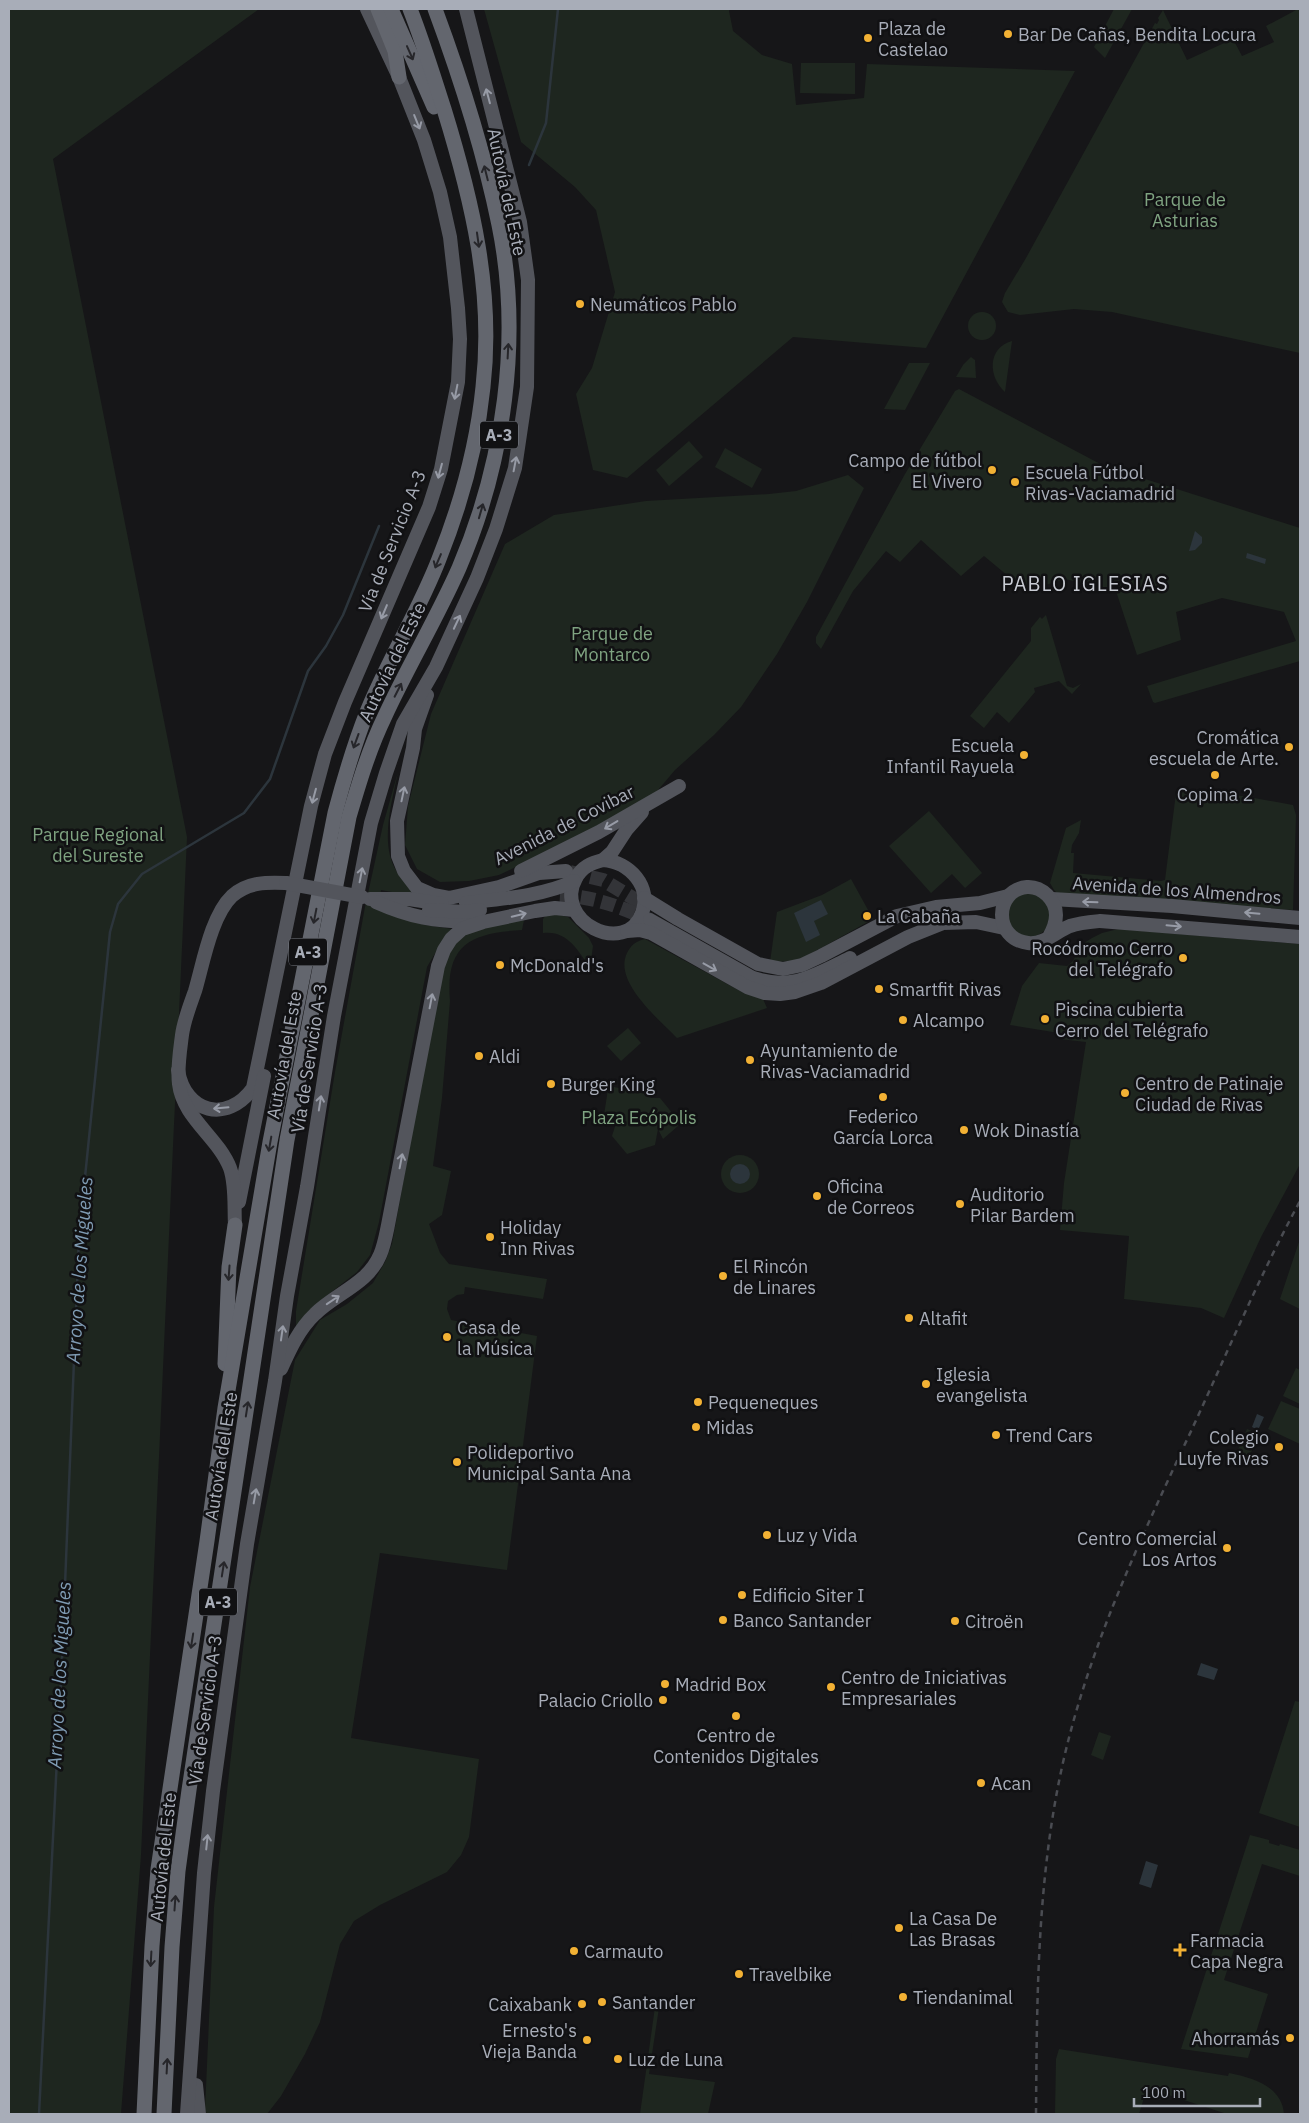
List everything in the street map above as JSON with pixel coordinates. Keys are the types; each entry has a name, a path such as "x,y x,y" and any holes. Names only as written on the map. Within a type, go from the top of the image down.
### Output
{"highway":[{"path":"378,9 395,51 399,77"},
{"path":"390,9 464,175"},
{"name":"Autovía del Este","path":"144,2114 152,1946 158,1869 225,1408 270,1142 334,813 367,711 438,561 452,525 469,469 484,386 483,280 476,232 464,175 422,40 410,9"},
{"name":"Autovía del Este","path":"164,2114 172,1947 178,1871 189,1790 287,1140 349,817 364,766 384,717 458,570 477,523 493,468 506,386 509,335 506,280 499,226 474,123 435,9"},
{"path":"439,9 443,32"},
{"path":"225,1408 226,1310 235,1224"}],"main road":[{"name":"Vía de Servicio A-3","path":"302,851 325,754 345,702 429,507 441,470 458,382 460,339 450,238 440,192 424,140 399,77 367,9"},
{"name":"Vía de Servicio A-3","path":"186,2114 199,1926 213,1791 247,1544 334,1016 371,823 403,724 436,667 477,578 496,529 515,468 527,387 528,280 520,222 466,9"},
{"path":"436,667 415,729 413,748 397,821 396,842 398,856 404,871 417,888 433,895 449,898 499,887 539,873 570,876"},
{"name":"Avenida de Covibar","path":"396,842 411,870 425,883 440,888 457,889 507,878 599,832 679,786"},
{"path":"370,899 409,899 437,904 464,904 510,898 563,886 570,876 585,867 604,860 612,852 627,829 653,800"},
{"path":"178,1070 180,1083 186,1094 196,1104 208,1109 222,1110 234,1106 245,1098 253,1088 302,851"},
{"path":"235,1224 303,875 302,851"},
{"path":"604,860 616,861 627,867 635,875 644,898 644,908 641,917 636,925 627,931"},
{"path":"570,876 571,900 574,910 580,919 597,931 616,934 640,930 651,933 747,986 780,994 802,990 821,983 908,937 943,923"},
{"path":"235,1224 233,1181 229,1167 222,1152 182,1102 178,1070 182,1033 213,931 224,905 233,895 254,884 264,882 286,883 427,910 465,912 560,895"},
{"path":"644,898 758,964 783,969 802,965 897,916 936,907 980,903 1008,896 1016,890 1029,887 1043,891 1052,899 1056,916 1049,937 1030,944 1017,940 1007,933 1004,928 1002,913 1008,896"},
{"path":"370,899 404,914 431,920 483,922"},
{"name":"Avenida de los Almendros","path":"1052,899 1172,906 1300,918"},
{"path":"275,1381 302,1328 327,1304 356,1285 367,1275 380,1256 388,1226 438,966 444,950 462,929 483,922 555,908 574,910"},
{"path":"913,912 809,969 783,975 758,971 652,916 753,978 776,984 806,980 920,924 976,922 1004,928"},
{"name":"Avenida de los Almendros","path":"1049,937 1077,924 1100,921 1300,937"},
{"path":"191,2039 196,2066 196,2097 199,2114"}],"green space":[{"name":"Parque Regional del Sureste","path":"9,9 259,9 53,159 187,837 141,1855 121,2114 9,2114"},
{"path":"484,9 730,9 733,31 762,55 792,64 796,105 864,98 867,64 1075,71 926,348 793,337 627,478 593,470 576,394 592,368 615,292 596,210 575,187 521,142"},
{"path":"1114,9 1132,9 1105,58 1094,47"},
{"name":"Parque de Asturias","path":"1300,9 1300,353 1112,312 1074,309 1020,315 1008,312 1002,302 1005,293 1155,23 1157,24 1163,10 1187,60 1233,39 1242,56 1274,42 1266,26"},
{"path":"801,63 855,63 855,94 800,93"},
{"path":"982,312 992,316 996,326 992,336 982,340 972,336 968,326 972,316"},
{"path":"1012,341 1005,392 995,379 993,371 994,356 1004,345"},
{"path":"971,357 975,360 976,378 956,377 963,365"},
{"path":"909,363 930,363 905,410 884,409"},
{"path":"959,389 1104,466 1300,528 1300,661 1155,703 1147,686 1296,641 1284,612 1222,598 1176,612 1181,640 1137,655 1116,591 1065,579 1026,591 984,556 961,576 921,540 900,562 886,551 853,591 821,649 816,643 816,637 905,474 955,391"},
{"path":"689,441 703,457 669,486 656,470"},
{"path":"725,448 762,469 752,488 715,467"},
{"name":"Parque de Montarco","path":"848,475 864,488 807,602 777,654 741,707 714,735 675,770 653,796 596,828 499,875 469,881 440,882 417,869 405,845 408,806 431,714 505,544 554,515 646,501 796,491"},
{"path":"1046,615 1067,686 1073,688 1081,684 1072,694 1059,681 1034,688 1035,692 1009,723 997,712 984,728 970,716 1031,641 1031,628 1040,617 1042,619"},
{"path":"398,772 388,823 389,849 397,872 413,890 413,896 381,890 378,910 425,925 452,929 427,967 379,1222 370,1255 357,1272 320,1301 296,1329 296,1311 335,1072 365,907 383,825"},
{"path":"1176,793 1243,796 1293,805 1296,815 1293,910 1059,895 1054,890 1050,883 1066,828 1081,820 1079,833 1072,845 1071,853 1074,853 1073,873 1165,880"},
{"path":"929,811 982,873 965,888 952,874 931,893 889,846"},
{"path":"851,879 873,919 798,961 770,962 777,912 822,895"},
{"path":"1029,893 1041,897 1047,903 1051,915 1047,927 1041,933 1029,937 1017,933 1011,927 1007,915 1011,903 1017,897"},
{"path":"556,914 568,917 589,938 593,946 590,968 576,948 565,938 551,933 543,933 543,919 546,915"},
{"path":"524,920 522,930 489,934 465,945 457,954 452,966 442,1098 433,1166 451,1171 442,1215 429,1224 440,1253 449,1264 547,1279 543,1299 465,1287 464,1294 457,1295 448,1301 447,1309 451,1320 537,1336 507,1570 380,1553 351,1738 479,1759 469,1837 461,1855 447,1872 380,1905 354,1921 340,1944 320,2022 305,2054 281,2096 267,2114 207,2114 205,2110 214,1907 250,1587 295,1360 320,1320 347,1304 373,1283 385,1262 392,1244 438,990 453,946 464,935 476,929"},
{"path":"1118,929 1300,944 1300,1164 1261,1237 1224,1318 1201,1308 1124,1299 1129,1236 1060,1230 1064,1183 1086,1042 1059,1039 1059,1033 1010,1025 1022,986 1039,963 1067,966 1073,961 1081,945 1102,933"},
{"path":"645,939 742,992 763,999 767,1008 677,1038 640,999 626,976 624,964 627,953 634,944"},
{"path":"628,1028 641,1043 621,1061 607,1046"},
{"name":"Plaza Ecópolis","path":"640,1085 651,1098 660,1098 677,1119 678,1126 663,1139 658,1129 655,1145 627,1154 612,1136 617,1120 604,1115 608,1089 610,1086 623,1089"},
{"path":"740,1155 753,1161 759,1174 753,1187 740,1193 727,1187 721,1174 727,1161"},
{"path":"1300,1239 1300,1309 1280,1299"},
{"path":"1296,1368 1300,1370 1300,1404 1283,1396"},
{"path":"1281,1401 1300,1409 1300,1444 1268,1429"},
{"path":"1247,1429 1259,1434 1249,1457 1237,1452"},
{"path":"1295,1701 1300,1702 1300,1827 1259,1813"},
{"path":"1099,1732 1111,1736 1103,1760 1091,1755"},
{"path":"1250,1835 1269,1840 1269,1843 1279,1846 1280,1844 1300,1850 1300,1876 1262,1864 1224,1980 1268,1994 1248,2058 1181,2049"},
{"path":"656,2000 660,2001 649,2074 715,2082 708,2114 640,2114"},
{"path":"1059,2049 1228,2076 1229,2073 1247,2078 1272,2090 1282,2104 1284,2114 1227,2114 1147,2088 1139,2114 1055,2114 1056,2059"}],"shaded area":[{"path":"1195,531 1202,537 1202,543 1195,550 1189,551"},
{"path":"1247,553 1266,559 1265,564 1246,558"},
{"path":"821,900 828,914 814,921 820,935 806,942 794,913"},
{"path":"736,1164 744,1164 750,1170 750,1178 744,1184 736,1184 730,1178 730,1170"},
{"path":"1257,1414 1264,1417 1258,1430 1252,1427"},
{"path":"1201,1663 1218,1669 1214,1680 1197,1675"},
{"path":"1146,1861 1158,1865 1151,1888 1139,1884"}],"waterway":[{"path":"529,165 546,123 558,9"},
{"name":"Arroyo de los Migueles","path":"39,2114 62,1660 79,1236 110,932 118,904 142,874 244,813 270,779 308,671 326,646 343,615 379,526"}],"tunnel":[{"path":"570,872 603,880 651,909"},
{"path":"560,895 606,903 650,920"}],"railway":[{"path":"1036,2114 1040,1935 1048,1847 1055,1802 1075,1715 1088,1673 1119,1590 1257,1286 1300,1201"}],"place":[{"name":"Bar De Cañas, Bendita Locura","path":"1008,34"},
{"name":"Plaza de Castelao","path":"868,38"},
{"name":"Neumáticos Pablo","path":"580,304"},
{"name":"Campo de fútbol El Vivero","path":"992,470"},
{"name":"Escuela Fútbol Rivas-Vaciamadrid","path":"1015,482"},
{"name":"Cromática escuela de Arte.","path":"1289,747"},
{"name":"Escuela Infantil Rayuela","path":"1024,755"},
{"name":"Copima 2","path":"1215,775"},
{"name":"La Cabaña","path":"867,916"},
{"name":"Rocódromo Cerro del Telégrafo","path":"1183,958"},
{"name":"McDonald's","path":"500,965"},
{"name":"Smartfit Rivas","path":"879,989"},
{"name":"Piscina cubierta Cerro del Telégrafo","path":"1045,1019"},
{"name":"Alcampo","path":"903,1020"},
{"name":"Aldi","path":"479,1056"},
{"name":"Ayuntamiento de Rivas-Vaciamadrid","path":"750,1060"},
{"name":"Burger King","path":"551,1084"},
{"name":"Centro de Patinaje Ciudad de Rivas","path":"1125,1093"},
{"name":"Federico García Lorca","path":"883,1097"},
{"name":"Wok Dinastía","path":"964,1130"},
{"name":"Oficina de Correos","path":"817,1196"},
{"name":"Auditorio Pilar Bardem","path":"960,1204"},
{"name":"Holiday Inn Rivas","path":"490,1237"},
{"name":"El Rincón de Linares","path":"723,1276"},
{"name":"Altafit","path":"909,1318"},
{"name":"Casa de la Música","path":"447,1337"},
{"name":"Iglesia evangelista","path":"926,1384"},
{"name":"Pequeneques","path":"698,1402"},
{"name":"Midas","path":"696,1427"},
{"name":"Trend Cars","path":"996,1435"},
{"name":"Colegio Luyfe Rivas","path":"1279,1447"},
{"name":"Polideportivo Municipal Santa Ana","path":"457,1462"},
{"name":"Luz y Vida","path":"767,1535"},
{"name":"Centro Comercial Los Artos","path":"1227,1548"},
{"name":"Edificio Siter I","path":"742,1595"},
{"name":"Banco Santander","path":"723,1620"},
{"name":"Citroën","path":"955,1621"},
{"name":"Madrid Box","path":"665,1684"},
{"name":"Centro de Iniciativas Empresariales","path":"831,1687"},
{"name":"Palacio Criollo","path":"663,1700"},
{"name":"Centro de Contenidos Digitales","path":"736,1716"},
{"name":"Acan","path":"981,1783"},
{"name":"La Casa De Las Brasas","path":"899,1928"},
{"name":"Farmacia Capa Negra","path":"1180,1950"},
{"name":"Carmauto","path":"574,1951"},
{"name":"Travelbike","path":"739,1974"},
{"name":"Tiendanimal","path":"903,1997"},
{"name":"Santander","path":"602,2002"},
{"name":"Caixabank","path":"582,2004"},
{"name":"Ahorramás","path":"1290,2038"},
{"name":"Ernesto's Vieja Banda","path":"587,2040"},
{"name":"Luz de Luna","path":"618,2059"}],"district":[{"name":"PABLO IGLESIAS","path":"1085,583"}]}
